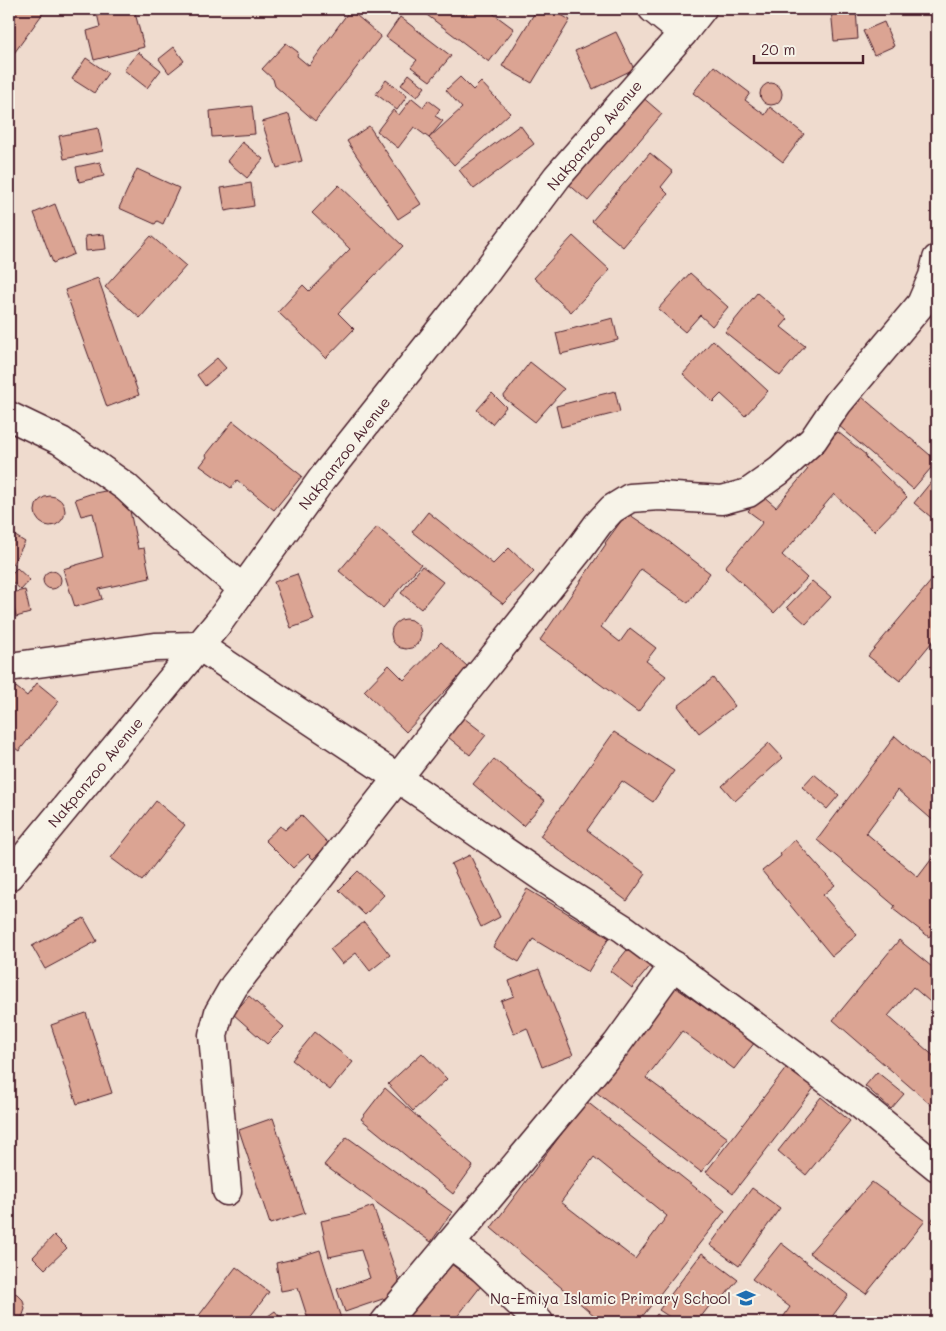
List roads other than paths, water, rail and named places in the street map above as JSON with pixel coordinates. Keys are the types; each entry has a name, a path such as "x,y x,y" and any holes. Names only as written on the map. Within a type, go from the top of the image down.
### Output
{"street":[{"path":"652,9 683,33"},
{"name":"Nakpanzoo Avenue","path":"9,876 199,646 243,589 322,479 480,280 557,177 702,9"},
{"path":"227,1191 213,1035 219,1012 234,986 612,508 630,498 659,496 722,500 748,493 779,470 813,440 838,403 921,304 933,276 937,260"},
{"path":"9,416 61,441 126,487 160,519 243,589"},
{"path":"9,667 155,647 199,646 398,778 548,881 624,929 857,1102 937,1167"},
{"path":"386,1322 616,1044 674,966"},
{"path":"450,1244 481,1267 539,1322"}],"place":[{"name":"Na-Emiya Islamic Primary School","path":"746,1298"}]}
